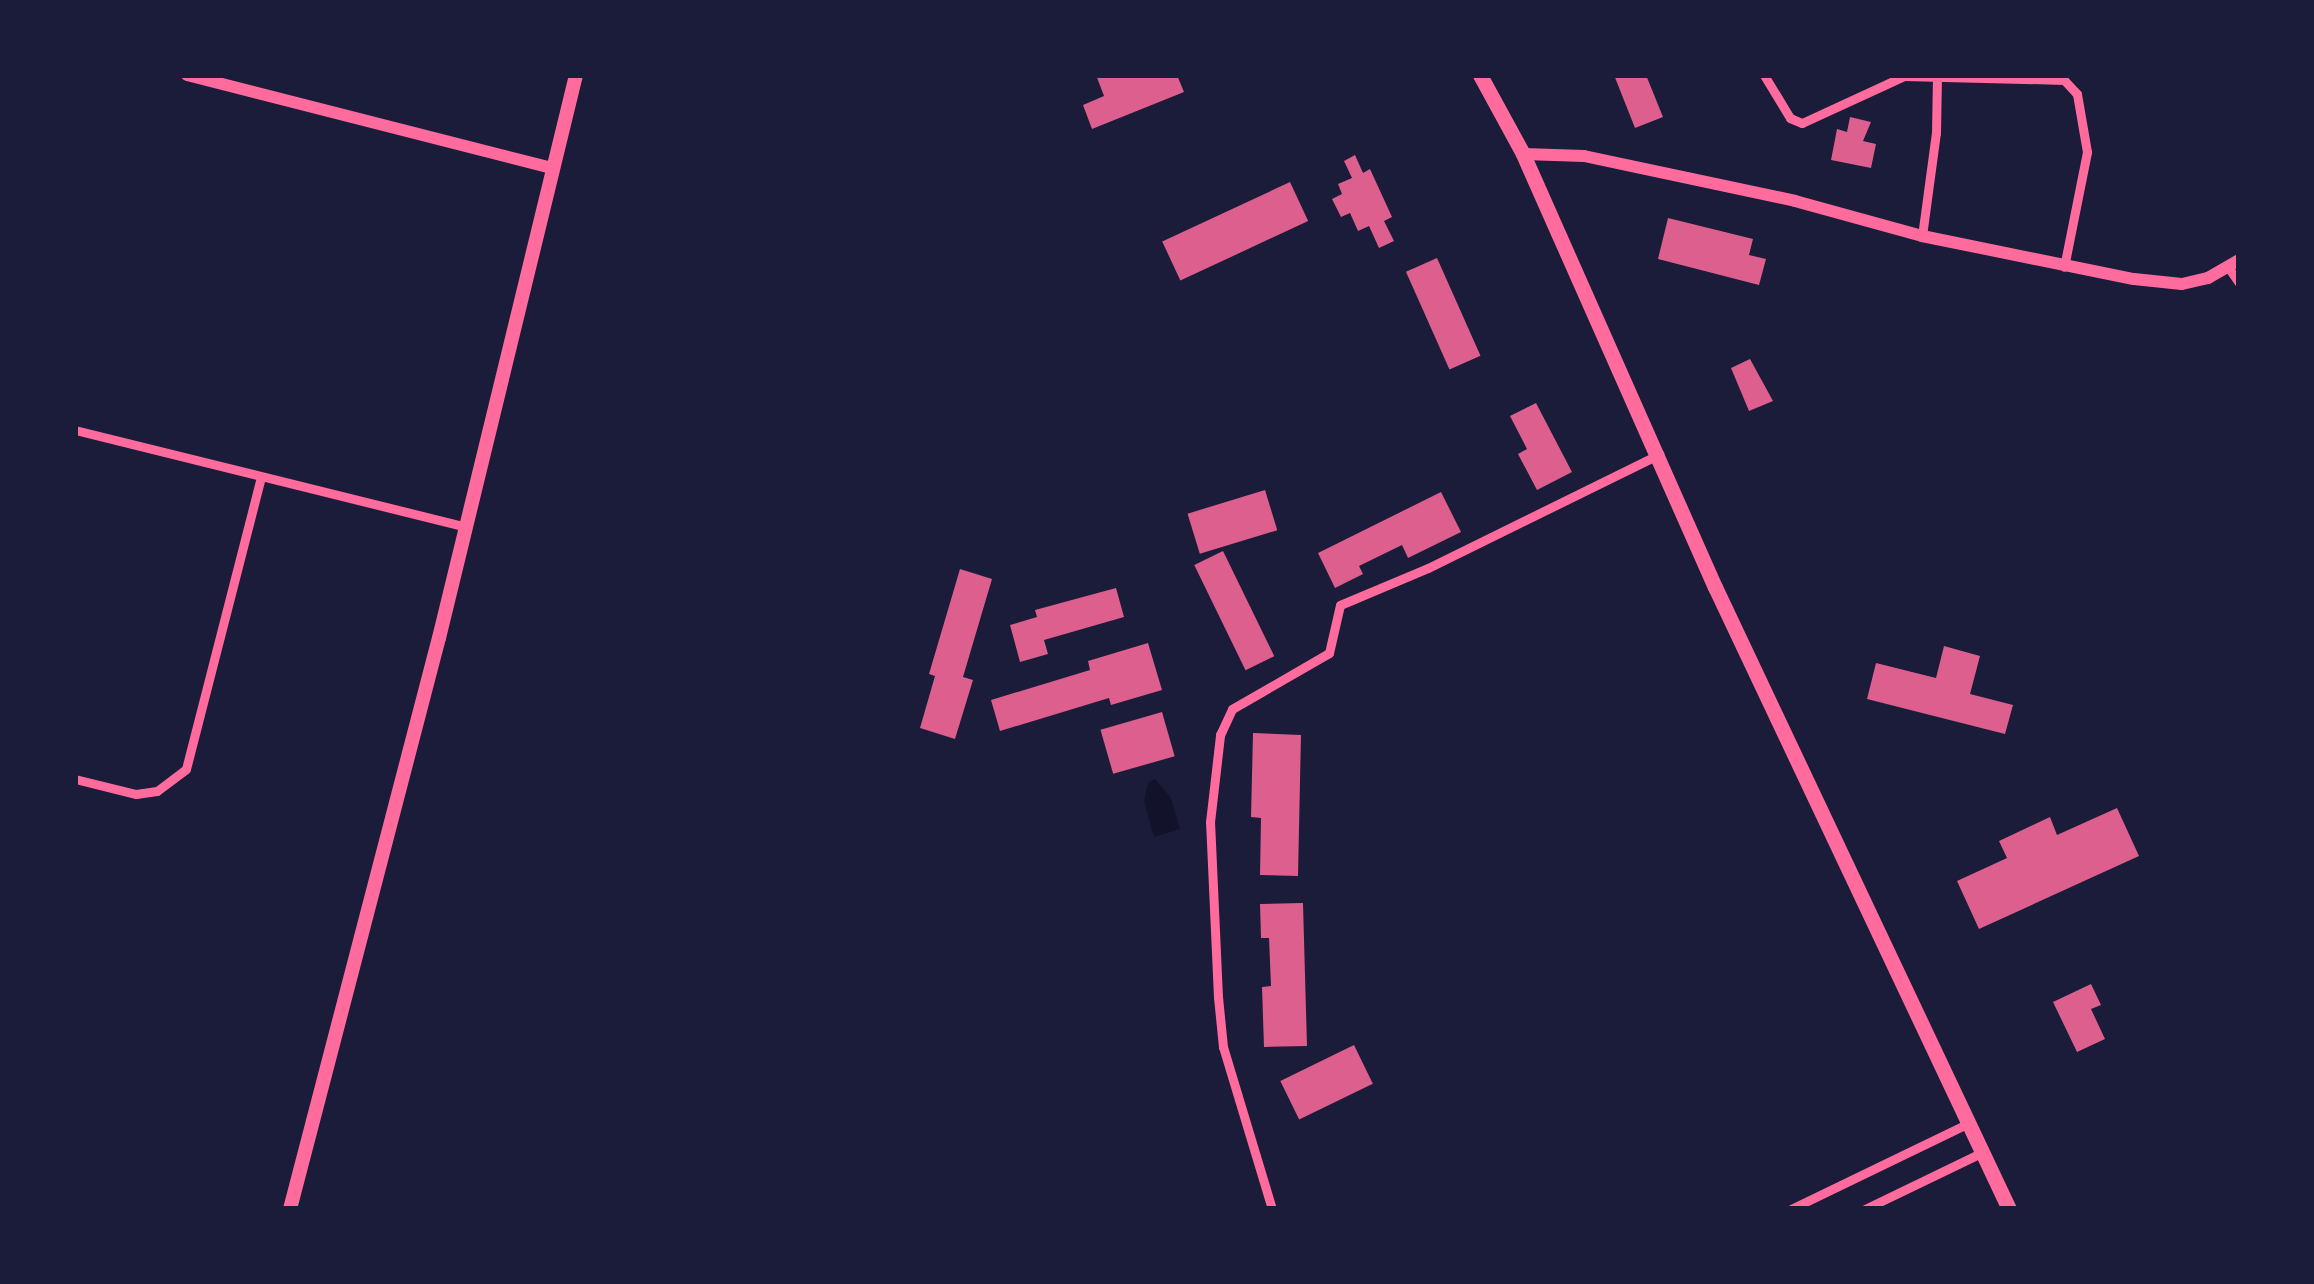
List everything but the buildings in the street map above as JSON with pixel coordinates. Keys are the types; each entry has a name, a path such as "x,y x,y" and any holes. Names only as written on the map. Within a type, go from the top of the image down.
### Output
{"main road":[{"path":"290,1209 466,527 576,75"},
{"path":"1480,75 1523,154 1661,454 1715,587 2008,1209"}],"street":[{"path":"187,75 553,168"},
{"path":"1765,75 1790,118 1802,123 1904,76 2063,78 2078,94 2087,152 2064,267"},
{"path":"1922,236 1937,75"},
{"path":"1523,154 1584,156 1795,201 1922,236 2064,267 2182,284 2233,263 2239,283"},
{"path":"75,430 466,527"},
{"path":"1272,1209 1223,1048 1218,997 1210,822 1220,735 1232,709 1329,653 1340,605 1428,568 1661,454"},
{"path":"75,779 136,794 158,791 186,769 261,477"},
{"path":"1791,1209 1965,1125"},
{"path":"1865,1209 1981,1153"}],"shaded area":[{"path":"1155,779 1171,798 1180,829 1154,837 1144,801 1148,783"}]}
